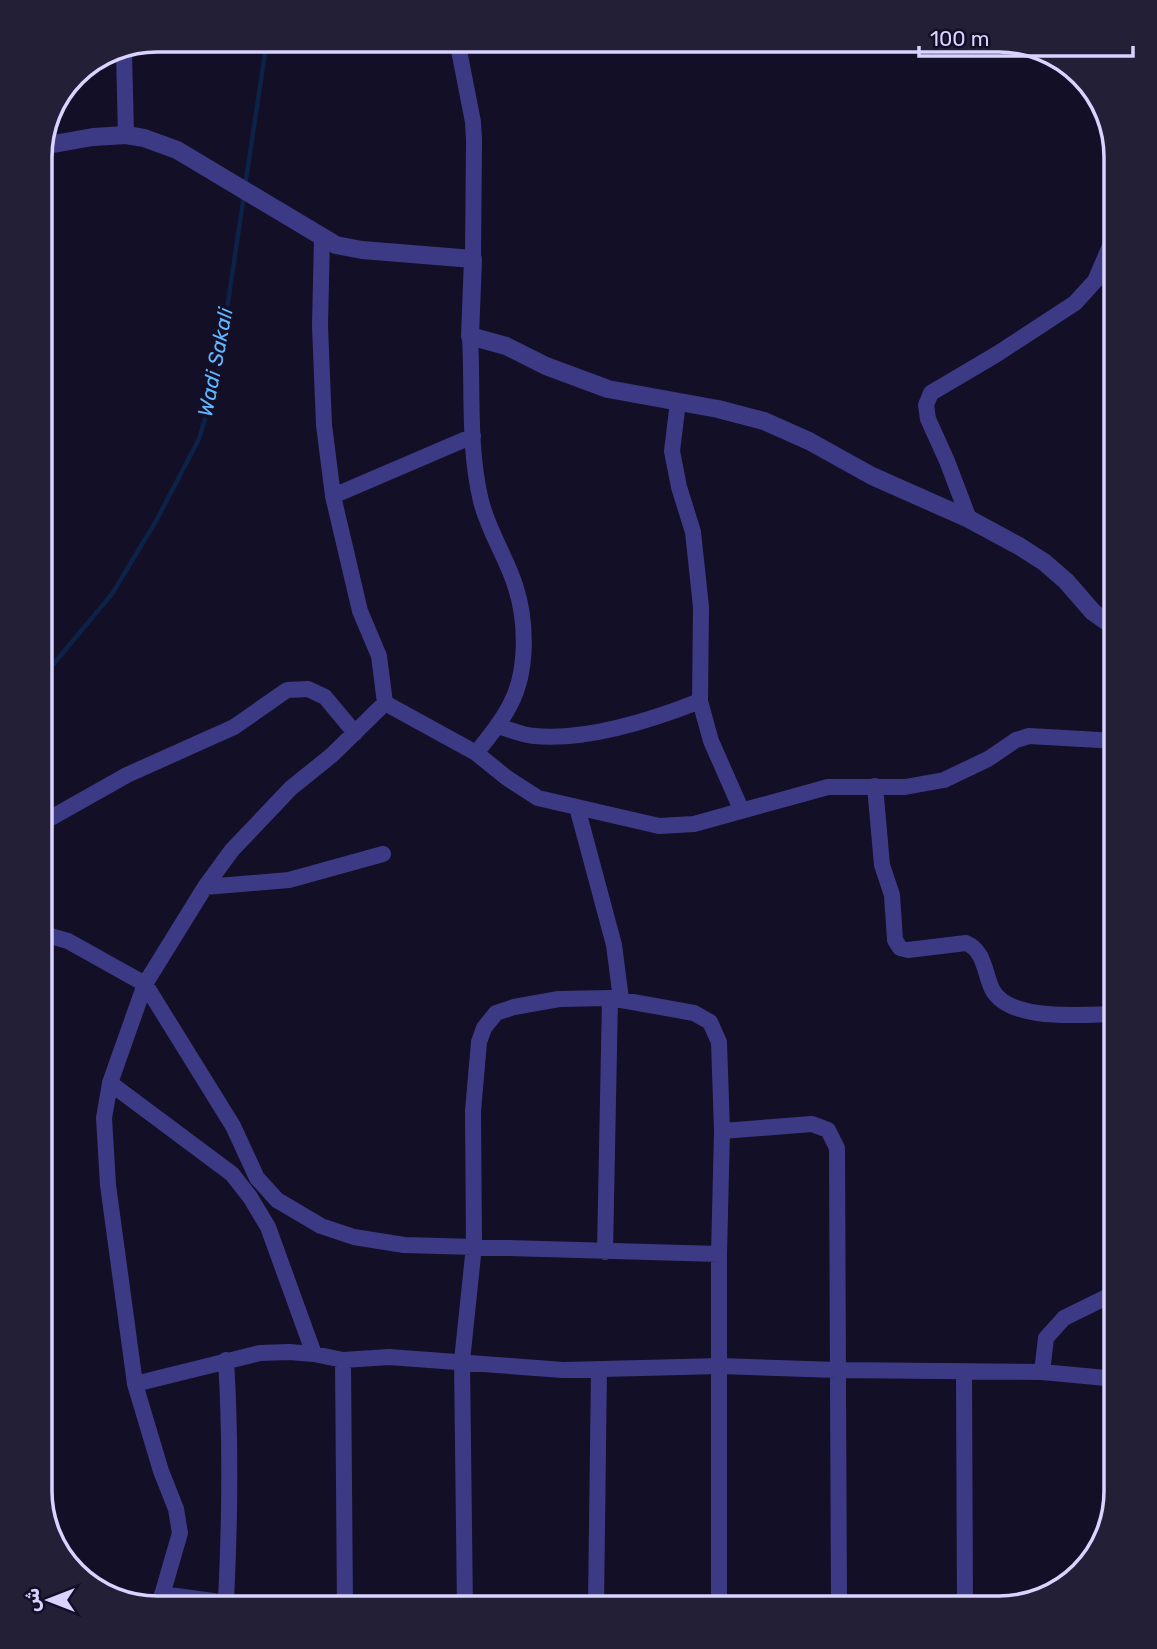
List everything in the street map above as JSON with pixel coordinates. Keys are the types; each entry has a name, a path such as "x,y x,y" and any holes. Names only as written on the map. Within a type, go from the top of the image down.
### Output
{"street":[{"path":"459,52 474,140 474,259 470,336 473,436 481,502 515,586 522,612 523,647 512,703 476,753"},
{"path":"124,58 126,135"},
{"path":"54,144 82,138 126,135 144,138 177,150 336,245 362,250 474,259"},
{"path":"323,237 320,326 324,425 333,496 360,611 379,656 385,703"},
{"path":"969,519 928,419 926,405 931,393 1075,303 1096,281 1104,262"},
{"path":"470,336 506,346 546,366 608,388 718,409 764,421 809,441 872,475 969,519 1044,562 1104,620"},
{"path":"678,402 672,451 679,487 693,532 701,607 700,701 711,741 741,809"},
{"path":"333,496 473,436"},
{"path":"53,817 127,775 234,727 286,691 308,689 325,697 355,733"},
{"path":"497,726 534,736 569,734 647,721 700,701"},
{"path":"161,1596 180,1533 176,1509 161,1471 135,1384 108,1185 104,1118 110,1083 145,984 205,887 232,850 290,788 332,755 385,703"},
{"path":"385,703 476,753 538,798 622,815 659,826 694,824 828,787 905,787 944,780 988,759 1016,740 1029,736 1104,740"},
{"path":"876,786 882,865 892,895 895,940 900,948 908,950 966,943 980,954 993,992 1009,1006 1028,1012 1104,1014"},
{"path":"576,807 614,945 615,998 605,1252"},
{"path":"205,887 289,880 383,854"},
{"path":"52,937 68,941 145,984 233,1126 257,1178 277,1200 321,1226 354,1237 404,1245 719,1254"},
{"path":"465,1596 462,1361 474,1246 473,1111 479,1042 484,1028 496,1013 514,1007 559,999 615,998 694,1013 710,1022 719,1042 722,1131 719,1254 719,1596"},
{"path":"110,1083 232,1174 250,1197 268,1227 314,1354"},
{"path":"722,1131 812,1124 828,1130 837,1148 839,1596"},
{"path":"250,1197 257,1178"},
{"path":"1042,1372 1046,1338 1064,1318 1104,1298"},
{"path":"135,1384 260,1353 314,1354 343,1360 389,1357 462,1361 563,1370 720,1366 964,1373 1042,1372 1104,1378"},
{"path":"226,1360 231,1507 226,1596"},
{"path":"343,1360 345,1596"},
{"path":"596,1596 599,1369"},
{"path":"964,1373 965,1596"}],"waterway":[{"name":"Wadi Sakali","path":"245,186 265,52"},
{"name":"Wadi Sakali","path":"53,665 112,594 156,521 199,439 216,382 244,195"}]}
